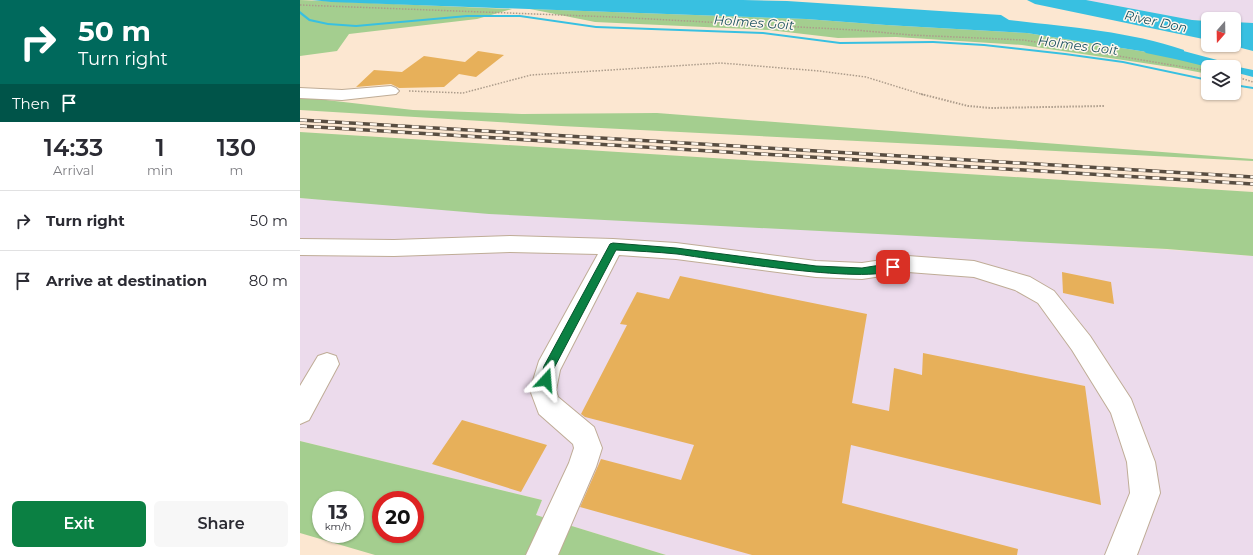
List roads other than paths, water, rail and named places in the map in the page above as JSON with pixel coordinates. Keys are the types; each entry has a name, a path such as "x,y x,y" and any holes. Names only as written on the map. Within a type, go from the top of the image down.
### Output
{"lane":[{"path":"300,93 342,95 391,92"},
{"path":"300,247 394,248 510,244 613,246 676,251 816,269 862,271 908,264 974,269 1022,282 1046,297 1081,343 1122,408 1141,462 1144,493 1121,555"},
{"path":"542,555 582,467 588,448 584,436 548,405 543,390 548,369 613,246"},
{"path":"300,411 327,364"}],"water":[{"path":"312,0 787,1 1001,15 1009,20 1141,38 1184,50 1183,56 1172,56 1027,33 806,19 331,2"},
{"name":"River Don","path":"1027,0 1086,0 1201,21 1201,39 1035,4"},
{"path":"1241,22 1253,23 1253,51 1241,48"},
{"path":"1190,57 1205,60 1201,60 1201,64 1190,62"},
{"path":"1241,68 1253,70 1253,77 1241,74"}],"waterway":[{"name":"Holmes Goit","path":"300,12 309,20 328,24 356,26 467,16 520,16 596,27 763,33 840,43 933,42 984,45 1123,62 1201,79"},
{"path":"1151,50 1176,54 1201,60"},
{"name":"Holmes Goit","path":"1241,86 1253,88"}],"railway":[{"path":"300,120 1253,177"},
{"path":"300,126 1253,184"}]}
